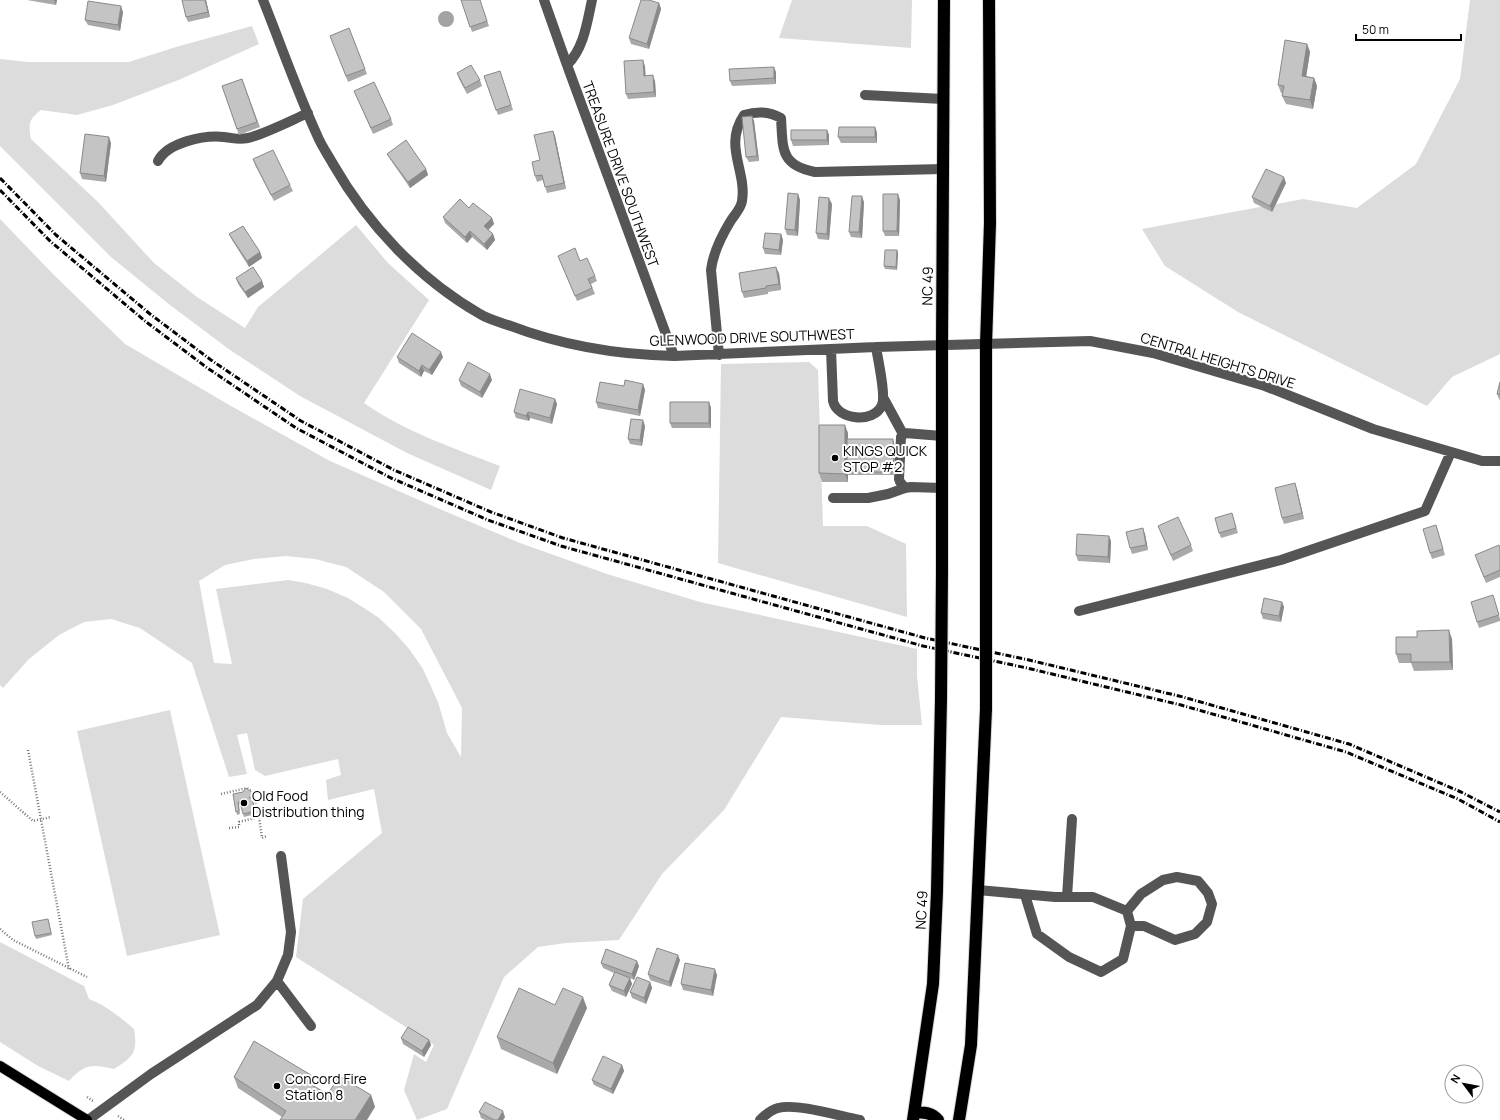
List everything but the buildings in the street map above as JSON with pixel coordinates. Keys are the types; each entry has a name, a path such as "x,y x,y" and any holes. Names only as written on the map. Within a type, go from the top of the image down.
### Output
{"highway":[{"name":"NC 49","path":"913,1117 932,984 937,892 942,572 944,0"},
{"path":"959,1120 971,1045 986,709 986,345 990,223 989,0"},
{"path":"913,1117 923,1112 932,1114 938,1120"}],"main road":[{"path":"0,1066 88,1120"}],"street":[{"name":"GLENWOOD DRIVE SOUTHWEST","path":"263,0 317,136 343,181 358,203 388,240 438,286 481,315 529,333 561,342 604,350 646,355 719,355 876,347 942,346"},
{"name":"TREASURE DRIVE SOUTHWEST","path":"544,0 674,356"},
{"path":"567,65 579,50 592,0"},
{"path":"865,95 943,99"},
{"path":"719,355 711,270 714,252 718,243 742,203 743,192 734,145 737,129 744,114 764,112 781,118 784,148 790,161 801,169 815,172 943,169"},
{"path":"158,161 161,154 172,147 187,141 211,137 224,137 236,140 250,137 308,113"},
{"name":"CENTRAL HEIGHTS DRIVE","path":"942,346 1090,341 1153,353 1265,386 1373,429 1482,462 1500,461"},
{"path":"876,347 884,399 903,434 901,437 899,478 900,482 905,488"},
{"path":"832,349 833,401 837,410 849,416 866,417 873,415 879,410 884,399"},
{"path":"903,434 942,436"},
{"path":"1079,611 1281,560 1425,511 1451,452"},
{"path":"833,498 868,498 911,487 942,488"},
{"path":"1067,897 1072,819"},
{"path":"88,1120 151,1074 256,1005 276,981 288,955 291,932 281,856"},
{"path":"1127,911 1146,890 1163,880 1177,877 1198,881 1208,893 1212,904 1207,922 1195,934 1175,940 1144,926 1131,926"},
{"path":"978,890 1025,895 1093,897 1127,911"},
{"path":"1025,895 1037,934 1069,957 1101,972 1123,959 1131,926 1127,911"},
{"path":"276,981 310,1026"},
{"path":"760,1120 764,1115 777,1108 794,1107 860,1120"}],"path":[{"path":"28,750 40,819 70,969"},
{"path":"221,794 246,788 254,793 262,838 267,836"},
{"path":"0,792 33,821 51,816"},
{"path":"229,828 240,827 239,822 259,817"},
{"path":"0,929 13,940 86,977"},
{"path":"87,1097 93,1101"},
{"path":"118,1116 124,1120"}],"shaded area":[{"path":"792,0 912,0 911,48 779,38"},
{"path":"1470,0 1500,0 1500,354 1452,377 1427,406 1238,312 1165,266 1142,229 1303,199 1357,208 1416,164 1460,79"},
{"path":"446,11 453,16 454,19 449,26 446,27 439,22 438,19 443,12"},
{"path":"252,26 259,44 181,79 113,105 77,115 41,110 30,122 31,139 98,202 154,263 197,297 245,328 258,307 356,225 388,263 429,300 364,403 396,423 413,431 500,466 491,490 407,453 300,396 230,350 170,305 111,257 0,146 0,59 28,62 129,62"},
{"path":"0,219 53,274 125,344 231,406 330,461 520,543 607,574 700,602 917,649 917,676 922,725 880,725 781,717 724,810 662,874 619,940 565,943 538,947 504,977 447,1109 417,1120 404,1090 414,1054 426,1062 434,1045 296,957 303,899 382,833 374,789 328,800 326,780 341,775 338,759 265,776 255,770 247,733 237,735 247,774 229,777 192,663 140,628 111,619 84,622 59,635 29,659 3,688 0,685","holes":["286,556 315,559 346,567 384,592 421,629 462,708 461,757 447,733 438,702 423,669 410,650 379,618 348,598 327,589 288,580 216,589 232,664 214,663 199,581 225,565 254,559"]},
{"path":"809,362 818,370 823,526 867,526 906,544 907,617 718,563 721,364"},
{"path":"170,710 220,935 127,956 77,731"},
{"path":"0,942 84,986 89,999 107,1008 134,1029 135,1044 133,1054 114,1069 100,1066 84,1068 69,1081 38,1066 0,1042"}],"railway":[{"path":"0,178 56,235 150,314 211,360 301,421 394,470 491,512 563,538 925,638 1029,660 1183,697 1349,744 1461,792 1500,812"},
{"path":"0,190 50,241 145,321 206,367 296,428 391,478 488,520 561,546 923,646 1027,668 1181,705 1346,752 1458,799 1500,822"}],"place":[{"name":"KINGS QUICK STOP #2","path":"835,458"},
{"name":"Old Food Distribution thing","path":"244,803"},
{"name":"Concord Fire Station 8","path":"277,1086"}]}
